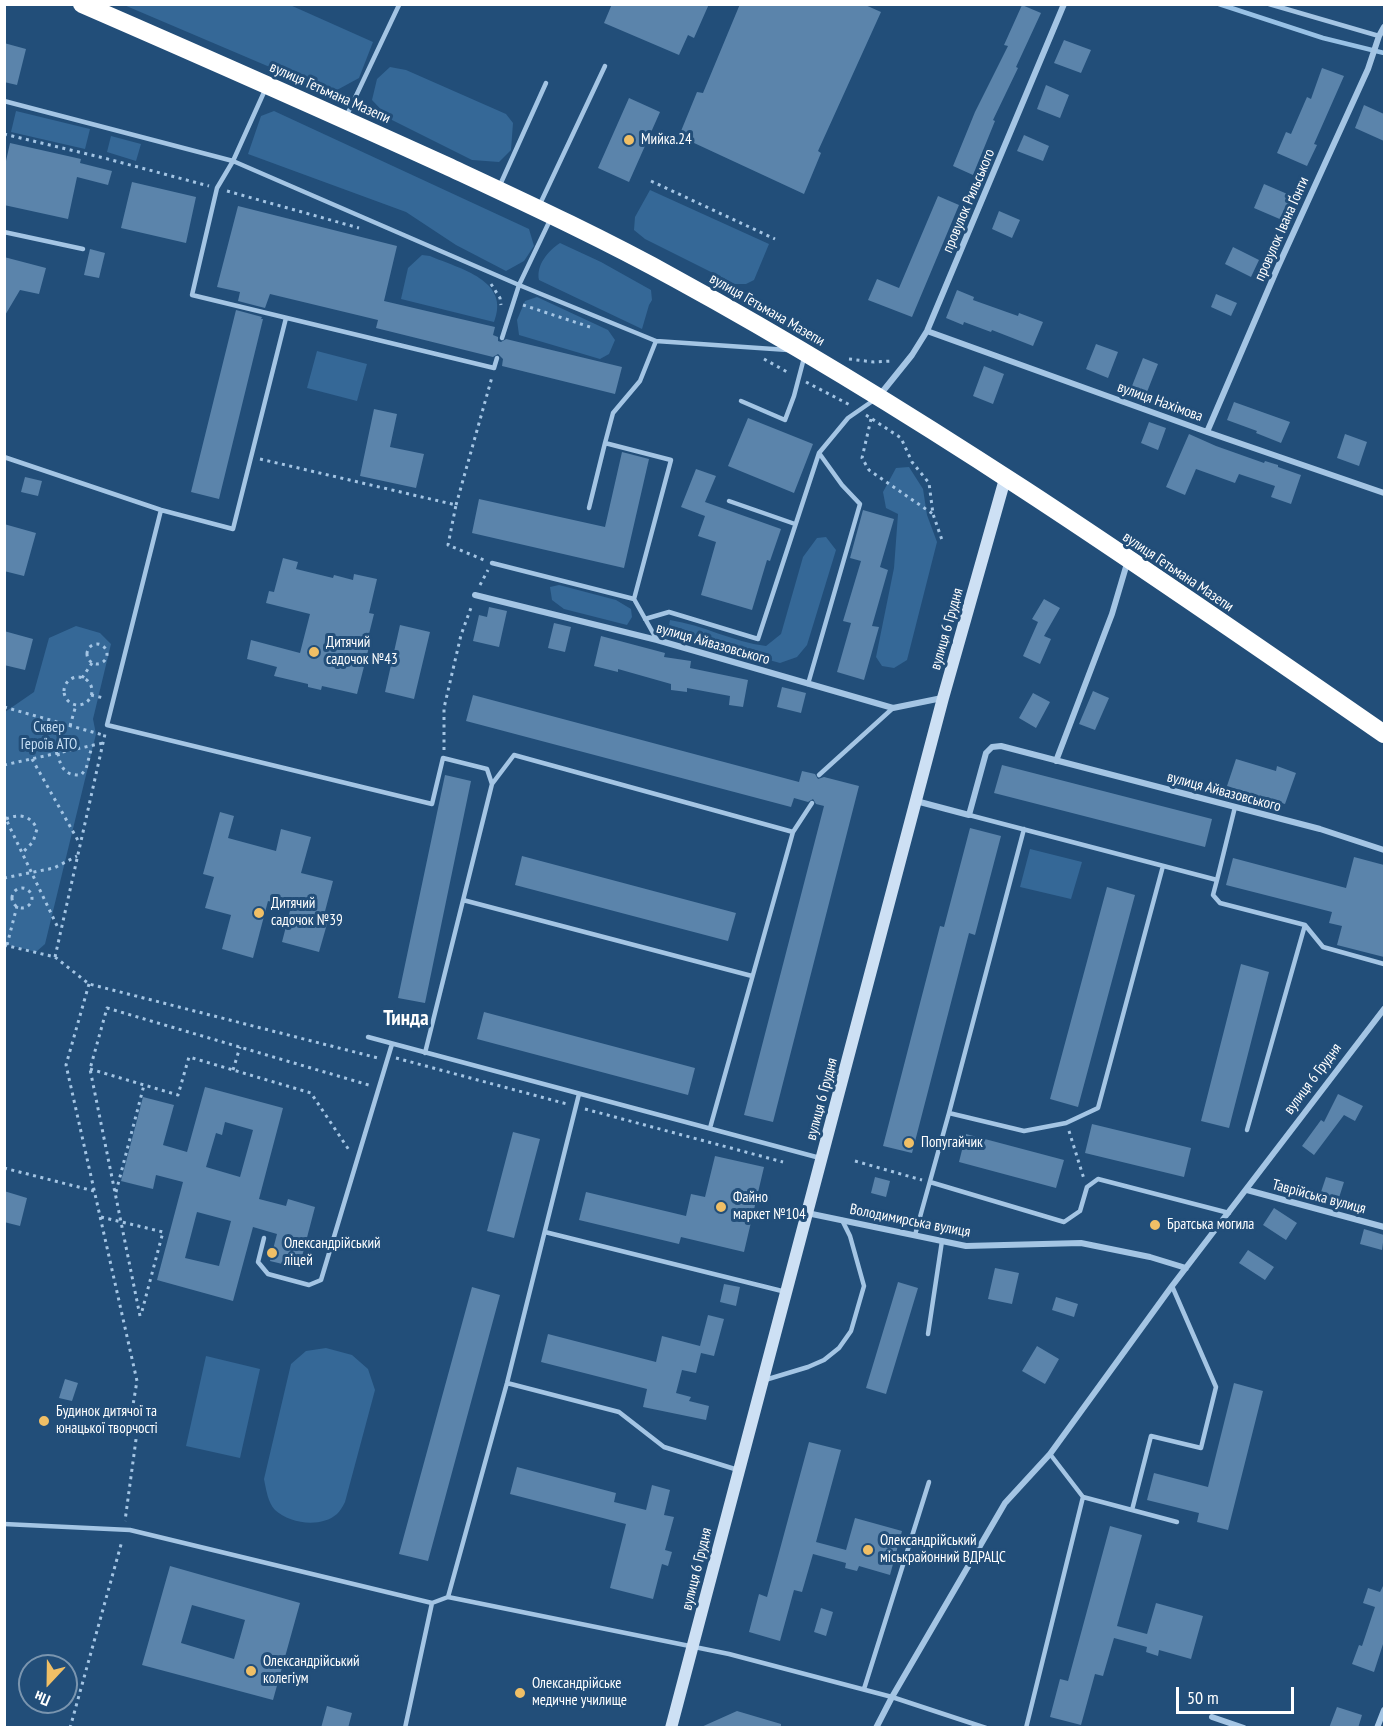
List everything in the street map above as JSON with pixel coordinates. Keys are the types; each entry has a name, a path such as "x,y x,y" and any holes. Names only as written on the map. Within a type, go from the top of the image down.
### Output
{"highway":[{"name":"вулиця Гетьмана Мазепи","path":"82,4 345,119 545,212 675,278 879,396 1128,560 1384,735"}],"street":[{"name":"провулок Рильського","path":"879,396 912,355 927,331 1064,4"},
{"name":"провулок Івана Ґонти","path":"1207,432 1277,269 1368,69 1384,27"},
{"name":"вулиця Нахімова","path":"927,331 1384,493"},
{"name":"вулиця 6 Грудня","path":"671,1728 943,698 1005,479"},
{"path":"1056,761 1112,614 1128,560"},
{"name":"вулиця Айвазовського","path":"475,595 657,640 892,708 943,698"},
{"name":"вулиця Айвазовського","path":"969,814 986,753 992,747 1001,747 1320,829 1384,849"},
{"path":"916,801 969,814"},
{"name":"вулиця 6 Грудня","path":"876,1728 892,1696 1005,1503 1050,1454 1172,1286 1384,1009"},
{"name":"Таврійська вулиця","path":"1247,1190 1384,1227"},
{"name":"Володимирська вулиця","path":"807,1213 966,1246 1081,1243 1150,1257 1186,1268"},
{"path":"1377,1728 1384,1710"},
{"path":"1212,1717 1244,1728"}],"lane":[{"path":"1269,4 1382,36"},
{"path":"345,119 399,5"},
{"path":"502,338 545,212 605,66"},
{"path":"498,190 546,83"},
{"path":"267,85 233,161 217,188 192,295 494,368 497,358"},
{"path":"4,101 233,161 519,285 657,341 805,352 794,396 785,420 741,401"},
{"path":"4,232 83,249"},
{"path":"4,457 161,510 233,529 286,318"},
{"path":"589,508 613,413 640,381 657,341"},
{"path":"645,619 669,612 758,639 819,453 848,418 879,396"},
{"path":"605,443 671,460 634,599 657,640"},
{"path":"808,684 860,504 842,485 819,453"},
{"path":"729,501 795,524"},
{"path":"161,510 107,725 432,804 443,758 487,769 492,784"},
{"path":"492,563 634,599"},
{"path":"819,775 892,708"},
{"path":"425,1053 492,784 514,755 793,832"},
{"path":"710,1128 793,832 812,803"},
{"path":"1234,807 1213,895 1220,903 1305,925 1323,947 1384,964"},
{"path":"969,814 1217,880"},
{"path":"915,1235 1024,829"},
{"path":"949,1113 1024,1131 1066,1123 1098,1108 1162,866"},
{"path":"464,900 752,976"},
{"path":"1247,1131 1305,925"},
{"path":"368,1037 822,1158"},
{"path":"264,1238 258,1262 268,1274 309,1285 321,1280 392,1044"},
{"path":"448,1597 507,1383 579,1094"},
{"path":"930,1182 1064,1222 1080,1211 1087,1188 1098,1179 1229,1213"},
{"path":"762,1381 824,1360 839,1348 851,1331 864,1286 850,1236 842,1220"},
{"path":"544,1232 786,1292"},
{"path":"928,1334 942,1241"},
{"path":"1132,1510 1151,1436 1201,1448 1216,1387 1172,1286"},
{"path":"507,1383 619,1412 664,1447 738,1470"},
{"path":"1050,1454 1083,1497 1178,1522"},
{"path":"864,1689 929,1482"},
{"path":"1026,1728 1083,1497"},
{"path":"4,1524 129,1530 432,1603 448,1597 693,1646 892,1696 986,1728"},
{"path":"405,1728 432,1603"}],"path":[{"path":"4,134 217,188 368,231"},
{"path":"651,181 775,239"},
{"path":"486,277 500,298 502,312"},
{"path":"443,758 444,708 461,635 475,595 492,563 448,545 456,505 494,368"},
{"path":"829,396 860,410 901,438 912,462 929,483 933,514 942,540"},
{"path":"871,419 862,458 869,470 933,514"},
{"path":"250,457 456,505"},
{"path":"100,645 106,652 106,658 102,663 92,663 87,658 87,651 91,646 100,645"},
{"path":"82,678 91,687 91,695 84,704 76,705 68,701 64,688 69,680 82,678 92,663"},
{"path":"70,726 76,705"},
{"path":"4,707 105,735"},
{"path":"55,957 107,725"},
{"path":"4,765 103,743"},
{"path":"58,753 59,763 66,773 72,776 81,775 86,769 92,746"},
{"path":"32,759 80,845"},
{"path":"22,853 33,842 37,830 33,820 25,816 5,817 38,888 60,932"},
{"path":"4,878 54,868 78,856"},
{"path":"22,888 31,892 30,905 24,908 13,902 14,892 22,888"},
{"path":"31,892 38,888"},
{"path":"18,906 6,945 55,957 89,984 378,1058 389,1056 783,1162"},
{"path":"89,984 66,1065 137,1381 129,1429 137,1432 125,1521"},
{"path":"100,1217 121,1222 163,1232 140,1316 121,1222 115,1194 90,1069 107,1008 379,1088"},
{"path":"234,1070 240,1047"},
{"path":"90,1069 178,1095 189,1057 311,1094 357,1161"},
{"path":"115,1194 144,1085"},
{"path":"1066,1123 1087,1188"},
{"path":"855,1161 930,1182"},
{"path":"4,1168 94,1191"},
{"path":"70,1728 122,1541"}],"green space":[{"path":"124,5 290,5 373,42 359,78 337,90 312,85"},
{"path":"390,67 406,70 506,114 513,123 511,150 499,162 472,160 390,119 372,100 377,79"},
{"path":"16,111 90,129 85,149 11,132"},
{"path":"274,111 529,229 534,246 524,261 506,271 456,245 406,212 248,154 261,116"},
{"path":"111,136 141,144 136,161 107,152"},
{"path":"650,190 769,244 754,280 746,284 735,284 645,239 634,230 635,217"},
{"path":"560,243 601,262 651,290 652,300 642,329 539,280 541,264 551,250"},
{"path":"422,255 430,256 468,272 489,286 495,296 497,308 494,322 401,299 408,268"},
{"path":"537,297 608,330 615,340 609,354 600,359 519,335 517,320 525,301"},
{"path":"317,351 367,364 357,401 307,388"},
{"path":"909,467 923,489 927,515 937,542 907,660 894,668 882,666 876,657 894,568 898,514 886,508 883,492 896,468"},
{"path":"826,537 836,550 807,645 797,657 780,663 678,635 669,626 670,620 682,622 766,646 781,634 803,557 817,538"},
{"path":"559,585 616,600 631,609 632,617 627,625 564,609 552,600 550,587"},
{"name":"Сквер Героїв АТО","path":"76,626 100,633 111,644 93,719 96,734 45,944 36,952 5,944 5,712 34,692 49,638"},
{"path":"1030,849 1082,862 1071,899 1020,887"},
{"path":"326,1348 352,1355 368,1369 375,1390 344,1504 337,1514 330,1518 306,1523 281,1515 275,1510 269,1500 264,1479 291,1364 306,1351"},
{"path":"206,1356 260,1369 240,1458 186,1446"}],"building":[{"path":"612,4 709,4 694,38 688,35 679,55 604,23"},
{"path":"740,4 863,4 881,12 818,151 821,153 804,194 679,136 697,92 703,93"},
{"path":"1022,5 1041,13 993,120 995,121 973,175 953,166 975,112 1008,46 1004,45"},
{"path":"1064,40 1091,50 1081,73 1054,63"},
{"path":"4,43 26,49 17,85 4,82"},
{"path":"1322,68 1344,76 1314,144 1317,145 1307,166 1277,153 1286,132 1291,134 1307,97 1311,99"},
{"path":"1046,85 1069,95 1060,118 1037,109"},
{"name":"Мийка.24","path":"629,98 660,112 629,182 598,168"},
{"path":"1364,105 1384,114 1384,141 1355,128"},
{"path":"1024,135 1049,146 1043,161 1017,151"},
{"path":"10,143 81,159 80,163 112,171 108,185 77,177 68,219 4,205 4,170"},
{"path":"132,182 196,197 186,243 121,228"},
{"path":"1264,184 1292,196 1282,220 1254,208"},
{"path":"938,196 959,205 912,317 868,300 877,279 899,288"},
{"path":"238,206 397,246 384,301 495,327 493,335 501,342 506,339 622,367 615,394 502,366 503,359 498,354 493,357 376,328 378,320 270,294 265,308 238,301 240,292 217,287"},
{"path":"999,211 1020,220 1012,238 992,229"},
{"path":"1233,247 1259,260 1251,277 1225,264"},
{"path":"90,249 105,253 99,278 84,275"},
{"path":"4,257 46,268 39,294 20,290 4,317"},
{"path":"957,290 974,297 973,300 1043,322 1033,346 992,330 991,332 964,322 963,325 946,318"},
{"path":"1216,294 1237,303 1231,316 1211,307"},
{"path":"236,310 263,319 219,499 191,492"},
{"path":"1096,344 1118,352 1108,378 1086,369"},
{"path":"1143,358 1158,364 1147,392 1132,386"},
{"path":"984,366 1004,374 993,404 973,396"},
{"path":"1234,402 1290,422 1281,443 1227,420"},
{"path":"374,409 397,414 390,447 424,454 416,488 360,476"},
{"path":"748,418 813,444 794,493 728,466"},
{"path":"1149,422 1166,428 1158,450 1141,443"},
{"path":"1189,434 1216,446 1264,463 1265,461 1278,465 1278,467 1301,475 1291,504 1271,497 1275,486 1239,474 1235,483 1196,469 1185,495 1166,487"},
{"path":"1345,434 1367,442 1359,466 1337,458"},
{"path":"622,452 649,459 624,568 472,533 479,499 605,527"},
{"path":"696,469 716,476 705,502 781,529 770,561 767,560 752,610 701,595 716,542 698,536 705,516 681,507"},
{"path":"25,477 42,481 38,496 21,492"},
{"path":"863,510 894,519 880,567 888,570 872,626 879,627 864,680 837,672 851,623 843,621 861,561 850,558"},
{"path":"4,524 36,533 24,576 4,571"},
{"path":"283,558 298,562 296,569 333,578 334,575 353,580 354,574 377,579 369,613 374,614 366,646 369,647 357,694 322,686 321,690 308,687 308,684 274,676 277,667 247,659 251,640 300,653 310,614 266,603 269,591 274,592"},
{"path":"1044,599 1060,608 1044,636 1051,639 1040,664 1023,656 1038,622 1032,619"},
{"path":"489,607 507,611 499,647 473,641 479,615 487,617"},
{"path":"554,623 571,627 565,652 548,648"},
{"path":"400,625 430,632 414,699 385,692"},
{"path":"4,631 33,639 25,670 4,665"},
{"path":"601,636 665,653 664,657 691,661 690,668 748,680 743,707 729,705 730,696 687,688 687,692 671,690 671,684 618,669 618,672 594,666"},
{"path":"782,687 806,693 801,713 777,707"},
{"path":"1093,691 1109,698 1095,730 1079,724"},
{"path":"1033,693 1050,702 1036,728 1019,718"},
{"path":"473,695 799,782 802,771 815,774 818,779 824,777 859,786 773,1122 744,1115 824,806 816,804 813,799 808,802 794,798 791,807 466,721"},
{"path":"1236,759 1276,771 1277,766 1296,773 1285,804 1227,786"},
{"path":"1002,765 1212,819 1205,847 994,793"},
{"path":"445,775 471,781 425,1003 398,998"},
{"path":"220,812 234,816 228,838 276,851 281,829 311,837 301,873 333,881 324,915 329,917 319,952 282,942 291,907 268,901 253,958 222,949 231,915 205,908 214,877 203,874"},
{"path":"970,828 1001,836 975,935 969,933 912,1153 883,1146 940,926 944,927"},
{"path":"522,856 736,913 728,941 515,885"},
{"path":"1354,857 1384,865 1384,957 1337,945 1342,926 1329,923 1332,912 1226,885 1233,858 1346,888"},
{"path":"1107,887 1135,895 1078,1107 1050,1099"},
{"path":"1241,964 1269,972 1229,1128 1201,1121"},
{"path":"484,1012 695,1068 688,1095 477,1039"},
{"path":"205,1087 283,1108 259,1199 286,1206 288,1199 315,1207 299,1268 270,1261 277,1234 253,1227 233,1301 157,1280 183,1182 156,1175 153,1189 121,1181 143,1097 174,1105 163,1145 187,1152","holes":["225,1122 253,1130 240,1177 206,1167 216,1133 222,1135","197,1212 231,1221 219,1266 185,1258"]},
{"path":"1338,1094 1363,1106 1355,1121 1344,1115 1314,1155 1302,1146 1321,1120 1324,1122"},
{"path":"1092,1124 1191,1148 1184,1177 1085,1153"},
{"path":"513,1132 540,1139 514,1238 487,1231"},
{"path":"966,1134 1064,1160 1056,1188 959,1162"},
{"name":"Файно маркет №104","path":"715,1156 764,1167 744,1252 681,1237 679,1244 579,1220 586,1192 686,1216 691,1194 705,1197"},
{"path":"875,1177 890,1181 886,1197 871,1193"},
{"path":"1326,1177 1344,1182 1337,1204 1319,1198"},
{"path":"4,1191 27,1198 20,1226 4,1222"},
{"path":"1274,1208 1297,1223 1286,1240 1263,1225"},
{"path":"1364,1229 1384,1235 1382,1250 1360,1244"},
{"path":"1248,1250 1274,1267 1265,1280 1239,1263"},
{"path":"995,1268 1019,1273 1012,1304 988,1299"},
{"path":"898,1282 918,1288 886,1394 866,1388"},
{"path":"724,1284 740,1287 736,1306 720,1302"},
{"path":"472,1287 500,1295 428,1561 399,1554"},
{"path":"1056,1297 1078,1304 1074,1317 1052,1310"},
{"path":"708,1315 724,1319 714,1356 701,1353 696,1373 682,1370 676,1393 691,1397 689,1401 709,1406 706,1420 643,1407 647,1389 541,1362 548,1334 656,1362 662,1336 700,1346"},
{"path":"1037,1346 1059,1359 1045,1384 1022,1371"},
{"path":"65,1379 78,1383 72,1401 59,1398"},
{"path":"1234,1383 1263,1391 1228,1530 1197,1522 1199,1513 1147,1500 1154,1473 1208,1487"},
{"path":"809,1442 841,1450 816,1542 846,1550 855,1518 902,1531 890,1575 859,1566 857,1571 845,1568 846,1563 813,1554 802,1592 794,1590 780,1641 749,1632 759,1594 767,1597"},
{"path":"517,1467 616,1493 614,1502 646,1510 652,1485 670,1490 664,1515 674,1517 665,1550 672,1552 668,1566 662,1564 653,1599 610,1588 626,1524 510,1494"},
{"path":"1110,1526 1142,1535 1117,1626 1147,1634 1156,1603 1203,1616 1191,1659 1159,1650 1158,1656 1146,1652 1147,1647 1114,1638 1103,1676 1095,1674 1081,1725 1050,1717 1060,1679 1068,1681"},
{"path":"170,1566 300,1603 273,1700 142,1665","holes":["192,1605 245,1620 234,1659 181,1643"]},
{"path":"1383,1586 1384,1641 1374,1672 1352,1664 1359,1645 1362,1646 1375,1607 1363,1603 1368,1588 1380,1592"},
{"path":"821,1608 833,1612 826,1636 814,1632"},
{"path":"327,1706 352,1713 348,1728 321,1728"},
{"path":"1337,1707 1362,1715 1358,1728 1329,1728"},
{"path":"737,1711 781,1724 781,1728 699,1728"}],"waterway":[{"path":"1219,4 1323,38 1384,53"}],"place":[{"name":"Мийка.24","path":"629,140"},
{"name":"Дитячий садочок №43","path":"314,652"},
{"name":"Дитячий садочок №39","path":"259,913"},
{"name":"Попугайчик","path":"909,1143"},
{"name":"Файно маркет №104","path":"721,1207"},
{"name":"Братська могила","path":"1155,1225"},
{"name":"Олександрійський ліцей","path":"272,1253"},
{"name":"Будинок дитячої та юнацької творчості","path":"44,1421"},
{"name":"Олександрійський міськрайонний ВДРАЦС","path":"868,1550"},
{"name":"Олександрійський колегіум","path":"251,1671"},
{"name":"Олександрійське медичне училище","path":"520,1693"}],"district":[{"name":"Тинда","path":"406,1019"}]}
